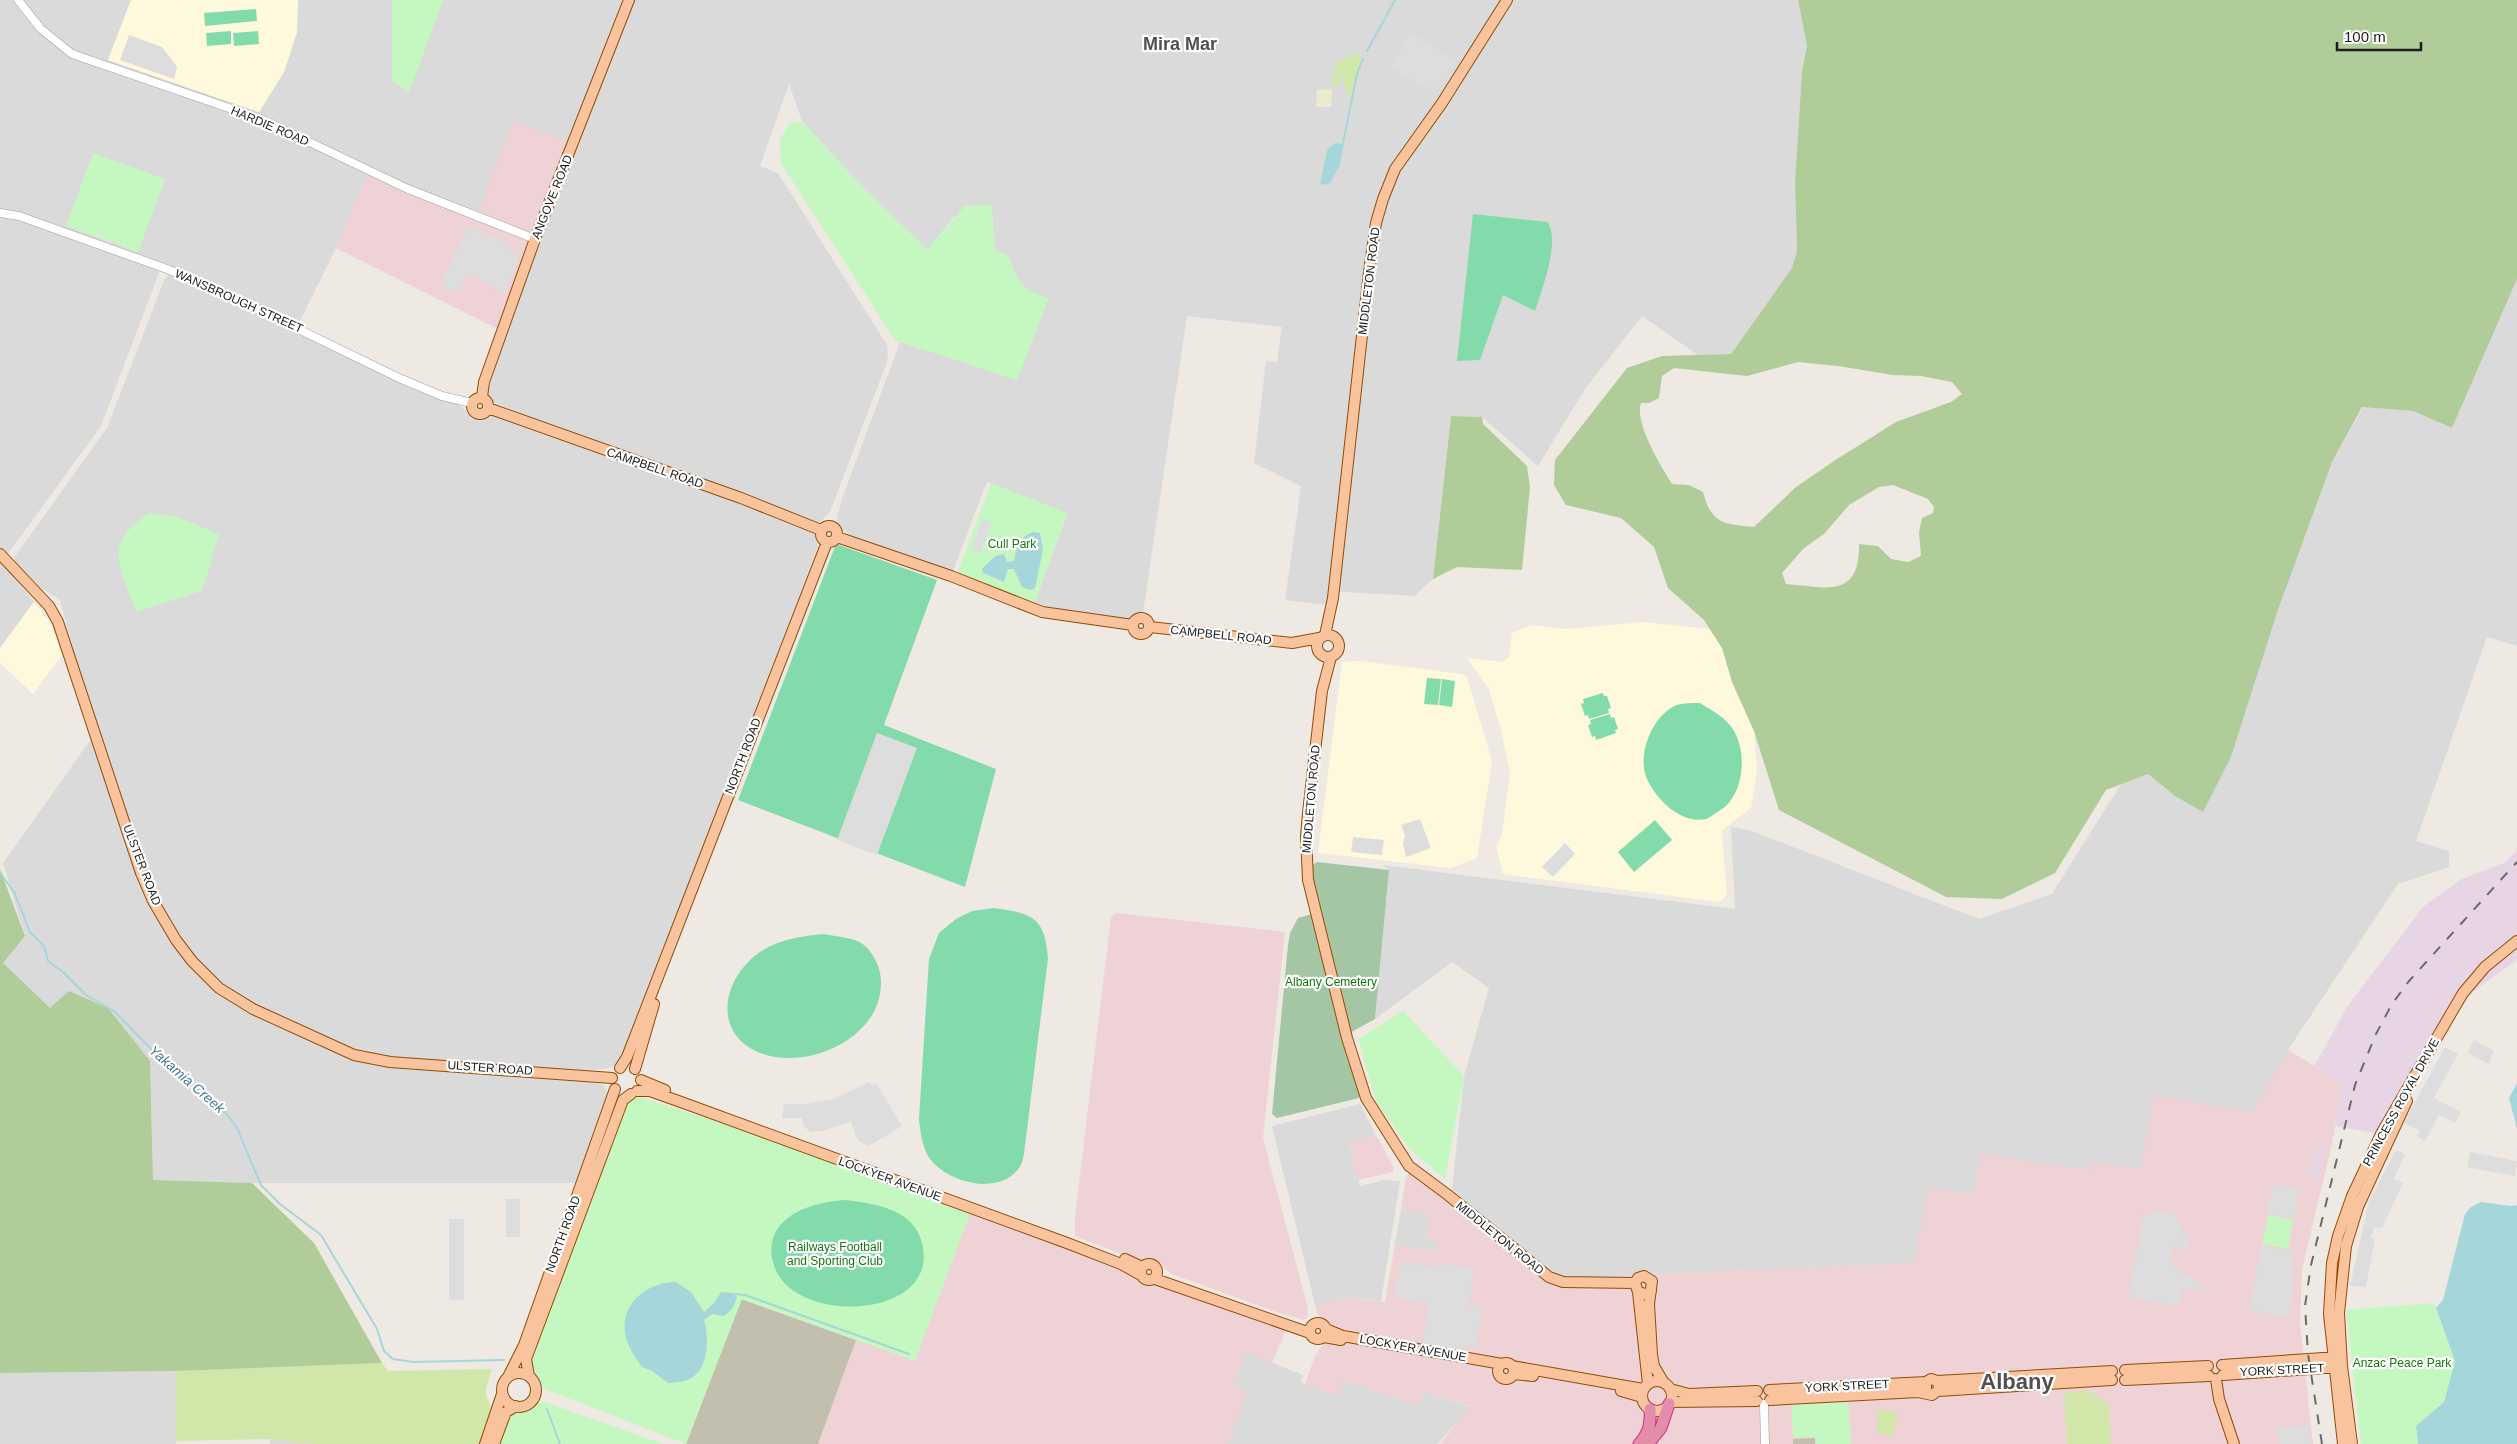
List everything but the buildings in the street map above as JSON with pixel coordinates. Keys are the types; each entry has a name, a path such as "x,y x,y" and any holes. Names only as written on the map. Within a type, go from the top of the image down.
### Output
{"highway":[{"path":"1648,1444 1661,1428 1670,1403"},
{"path":"1639,1444 1647,1435 1651,1422 1650,1409"}],"main road":[{"name":"ANGOVE ROAD","path":"482,398 489,366 535,239 630,0"},
{"name":"MIDDLETON ROAD","path":"1507,0 1442,103 1395,169 1382,199 1376,223 1333,598 1325,645 1322,691 1306,836 1308,880 1358,1076 1366,1098 1409,1166 1556,1281 1636,1288"},
{"path":"476,398 482,398 486,400 488,408 483,413 476,413 472,409 472,403 476,398"},
{"name":"CAMPBELL ROAD","path":"488,408 742,498 821,530"},
{"path":"826,526 832,526 837,531 832,540 821,536 821,530 826,526"},
{"name":"CAMPBELL ROAD","path":"832,540 950,576 1042,612 1133,626 1138,618 1144,618 1148,621 1150,627 1325,645"},
{"name":"NORTH ROAD","path":"620,1068 627,1057 832,540"},
{"name":"ULSTER ROAD","path":"0,554 49,606 58,622 153,901 192,961 219,988 253,1009 354,1055 390,1062 612,1078"},
{"name":"PRINCESS ROYAL DRIVE","path":"2352,1444 2338,1362 2330,1339 2330,1289 2338,1236 2352,1196 2463,993 2485,967 2517,941"},
{"name":"NORTH ROAD","path":"635,1069 657,994 661,971"},
{"path":"628,1066 635,1069 641,1080 634,1092 620,1094 615,1089 612,1078 620,1068 628,1066"},
{"name":"LOCKYER AVENUE","path":"641,1080 1123,1257 1142,1271"},
{"name":"NORTH ROAD","path":"508,1377 524,1345 615,1089"},
{"name":"LOCKYER AVENUE","path":"634,1092 650,1091 1142,1271"},
{"name":"NORTH ROAD","path":"529,1376 526,1359 623,1100 634,1092"},
{"name":"PRINCESS ROYAL DRIVE","path":"2343,1444 2340,1425 2338,1362 2339,1313 2346,1246 2385,1136"},
{"path":"1152,1264 1157,1268 1156,1276 1145,1280 1142,1271 1152,1264"},
{"name":"LOCKYER AVENUE","path":"1156,1276 1311,1330 1320,1323 1325,1333 1576,1382 1644,1390"},
{"path":"1648,1276 1653,1285 1648,1304 1652,1355 1654,1366 1667,1386 1670,1403 1661,1410 1650,1409 1644,1404 1636,1288 1638,1278 1648,1276"},
{"path":"1636,1288 1646,1294 1651,1291"},
{"path":"2330,1339 2329,1350 2315,1363 2331,1382 2340,1425"},
{"name":"YORK STREET","path":"1670,1403 1926,1387 1932,1394 1938,1386 2112,1376 2118,1367 2125,1375 2216,1372 2236,1368 2338,1362"},
{"path":"2216,1372 2219,1400 2234,1444"},
{"path":"485,1444 502,1394 503,1383 508,1377 518,1373 529,1376 535,1386 534,1397 527,1405 516,1406 506,1412 494,1444"},
{"path":"1644,1390 1659,1381 1667,1386"},
{"name":"YORK STREET","path":"1667,1386 1689,1394 1763,1397"},
{"path":"502,1394 506,1401 516,1406"}],"street":[{"name":"HARDIE ROAD","path":"18,0 41,29 72,54 261,119 408,189 535,239"},
{"name":"WANSBROUGH STREET","path":"0,213 19,216 167,269 301,328 399,378 442,396 472,403"},
{"path":"1763,1397 1765,1444"}],"shaded area":[{"path":"0,0 131,0 108,60 259,112 284,72 297,32 298,0 1798,0 1807,46 1802,71 1795,181 1797,251 1792,268 1731,354 1698,355 1642,316 1585,389 1538,466 1482,417 1451,416 1433,579 1414,596 1329,591 1327,605 1285,600 1301,486 1254,463 1266,361 1277,362 1282,327 1187,316 1143,613 1131,620 1034,605 1067,514 987,482 951,576 854,539 838,526 837,517 842,499 900,342 1017,379 1048,299 1027,291 1018,282 1008,256 995,250 994,236 955,216 927,250 855,179 802,121 789,84 760,166 778,173 887,345 888,354 887,362 830,512 820,522 814,522 513,411 489,400 487,392 573,143 476,220 371,168 336,248 299,323 221,287 162,265 101,426 2,562 34,602 0,648"},
{"path":"131,0 298,0 297,32 284,72 259,112 108,60"},
{"path":"1411,32 1457,62 1435,94 1390,66"},
{"path":"129,35 162,47 177,67 174,79 120,60"},
{"path":"1317,89 1332,90 1331,107 1316,107"},
{"path":"512,120 573,143 504,332 336,248 371,168 476,220"},
{"path":"467,227 506,242 519,257 505,293 469,274 457,293 441,285"},
{"path":"169,275 222,293 403,382 461,406 472,419 492,414 511,419 810,530 817,537 818,546 628,1052 617,1064 605,1069 590,1070 389,1058 354,1050 253,1004 221,984 195,958 157,899 144,872 88,705 60,600 41,588 15,567 14,562 15,556 107,428 165,278"},
{"path":"2517,279 2517,646 2487,637 2416,841 2449,851 2449,867 2398,884 2288,1050 2253,1114 2140,1169 2091,1161 2089,1170 1980,1154 1973,1194 1929,1188 1914,1263 1546,1279 1483,1216 1452,1189 1464,1076 1489,988 1452,962 1375,1019 1389,870 1383,865 1735,909 1731,827 1752,831 1979,919 2052,894 2121,784 2148,774 2175,796 2231,757 2278,610 2332,462 2363,407 2413,411 2452,428"},
{"path":"982,519 992,523 981,553 971,549"},
{"path":"34,602 50,623 62,655 33,694 0,663 0,648"},
{"path":"1643,622 1710,629 1722,648 1732,682 1754,731 1757,771 1751,808 1722,831 1727,895 1719,902 1503,874 1496,847 1502,834 1510,773 1502,734 1489,689 1467,658 1502,662 1509,657 1512,633 1531,625 1566,629"},
{"path":"1361,661 1462,674 1467,677 1492,761 1477,858 1451,868 1318,853 1342,662"},
{"path":"877,733 917,748 877,855 837,840"},
{"path":"91,739 137,875 189,965 252,1013 354,1059 589,1079 604,1086 610,1099 579,1183 252,1183 153,1180 150,1061 50,1009 2,963 25,936 3,863"},
{"path":"1420,819 1431,848 1406,857 1403,844 1405,835 1401,825"},
{"path":"1353,837 1384,840 1382,855 1351,852"},
{"path":"1565,843 1575,854 1553,877 1542,867"},
{"path":"2517,850 2517,960 2464,998 2381,1134 2335,1126 2342,1083 2314,1066 2349,1004 2424,906 2462,879 2506,862"},
{"path":"1116,913 1285,932 1263,1138 1307,1305 1308,1316 1304,1320 1279,1313 1169,1273 1160,1262 1150,1258 1139,1261 1075,1236 1075,1217 1111,917"},
{"path":"2474,1040 2494,1051 2488,1064 2468,1053"},
{"path":"2445,1047 2458,1054 2434,1098 2461,1112 2455,1123 2439,1115 2425,1141 2417,1136 2420,1131 2404,1123"},
{"path":"2288,1050 2342,1083 2332,1144 2302,1269 2300,1324 2313,1444 1440,1444 1471,1406 1423,1392 1418,1406 1345,1380 1338,1397 1305,1384 1315,1356 1330,1335 1331,1328 1318,1315 1315,1305 1344,1297 1385,1302 1395,1244 1436,1251 1437,1240 1426,1238 1429,1214 1401,1209 1406,1178 1409,1173 1413,1173 1476,1226 1546,1279 1913,1263 1929,1187 1973,1194 1980,1153 2088,1170 2091,1161 2140,1169 2154,1095 2252,1112"},
{"path":"869,1082 872,1085 876,1083 902,1126 869,1146 858,1141 851,1122 822,1131 811,1132 804,1127 802,1118 782,1118 784,1104 805,1104 834,1099"},
{"path":"1360,1104 1376,1135 1348,1144 1360,1186 1385,1180 1400,1181 1381,1301 1344,1297 1315,1305 1272,1126"},
{"path":"1376,1135 1393,1166 1393,1172 1358,1180 1348,1143"},
{"path":"2317,1145 2326,1147 2318,1180 2309,1178"},
{"path":"2396,1150 2405,1154 2394,1179 2403,1183 2382,1228 2374,1227 2371,1238 2375,1239 2366,1287 2350,1286 2369,1201"},
{"path":"2470,1152 2517,1161 2515,1176 2467,1167"},
{"path":"2273,1184 2299,1189 2294,1219 2268,1214"},
{"path":"506,1199 520,1199 520,1237 506,1237"},
{"path":"1401,1209 1429,1214 1426,1238 1437,1240 1436,1251 1395,1244"},
{"path":"2152,1210 2177,1215 2178,1223 2182,1224 2181,1232 2190,1234 2187,1250 2172,1246 2169,1264 2214,1292 2182,1288 2179,1306 2129,1297 2144,1215 2151,1216"},
{"path":"971,1211 1132,1272 1141,1281 1148,1284 1155,1282 1286,1330 1272,1363 1246,1352 1233,1385 1248,1391 1228,1444 818,1444 856,1340"},
{"path":"449,1219 464,1219 464,1300 449,1300"},
{"path":"2262,1246 2294,1251 2292,1295 2288,1318 2249,1310"},
{"path":"1401,1262 1435,1268 1437,1263 1474,1269 1469,1304 1483,1307 1476,1348 1464,1346 1463,1353 1422,1346 1429,1304 1395,1298"},
{"path":"741,1299 856,1340 818,1444 686,1444"},
{"path":"1246,1352 1303,1375 1301,1382 1338,1397 1344,1380 1418,1406 1423,1392 1472,1407 1437,1444 1228,1444 1247,1391 1233,1385"},
{"path":"176,1371 176,1444 0,1444 0,1373"},
{"path":"2308,1426 2311,1444 2279,1444 2277,1428"},
{"path":"1815,1438 1815,1444 1793,1444 1793,1439"},
{"path":"270,1439 314,1444 270,1444"}],"green space":[{"path":"392,0 443,0 409,92 395,83 392,78"},
{"path":"1798,0 2517,0 2517,279 2452,428 2413,411 2362,407 2332,462 2278,610 2231,757 2203,812 2175,796 2148,774 2106,790 2055,873 2002,899 1946,897 1779,810 1754,731 1732,682 1722,648 1704,620 1668,588 1654,547 1621,518 1566,505 1554,485 1555,460 1627,368 1662,356 1731,354 1792,268 1797,251 1795,181 1802,71 1807,46","holes":["1798,362 1893,375 1921,376 1952,382 1962,394 1951,402 1896,422 1837,459 1796,487 1754,527 1734,525 1720,520 1710,511 1703,492 1689,485 1672,484 1645,433 1641,422 1641,403 1649,403 1659,398 1662,376 1674,368 1747,376","1893,485 1928,499 1934,507 1933,513 1922,518 1919,533 1921,556 1908,562 1891,559 1878,546 1859,544 1858,562 1854,574 1847,582 1838,586 1826,587 1786,584 1782,573 1804,548 1824,534 1849,505 1879,487"]},
{"path":"256,9 257,21 205,26 204,13"},
{"path":"231,31 231,44 207,46 206,33"},
{"path":"258,31 259,44 234,46 233,33"},
{"path":"1355,53 1362,57 1350,98 1347,96 1343,85 1345,72 1337,86 1333,86 1332,81 1337,62"},
{"path":"802,121 855,179 927,250 965,206 992,205 995,250 1008,256 1014,271 1026,288 1048,298 1017,380 895,340 781,163 780,139 790,123"},
{"path":"93,153 165,179 138,252 66,226"},
{"path":"1473,214 1548,222 1551,231 1551,254 1535,311 1503,295 1480,360 1457,361"},
{"path":"1451,416 1482,417 1483,424 1527,466 1530,487 1522,570 1457,567 1433,579"},
{"name":"Cull Park","path":"991,483 1067,513 1034,605 957,574"},
{"path":"150,513 177,517 219,534 202,591 136,612 121,569 120,546 134,525"},
{"path":"836,544 937,580 884,725 996,769 965,887 738,800"},
{"path":"1427,678 1441,679 1438,705 1424,704"},
{"path":"1442,679 1455,681 1452,707 1439,705"},
{"path":"1603,693 1604,696 1607,696 1611,708 1608,709 1609,713 1589,719 1588,715 1585,716 1581,704 1584,703 1583,699"},
{"path":"1686,703 1700,703 1722,717 1735,732 1742,756 1742,769 1735,794 1728,804 1706,819 1696,820 1687,818 1670,809 1657,795 1647,779 1644,759 1645,747 1649,736 1654,726 1668,710"},
{"path":"1610,714 1611,718 1614,717 1618,729 1615,730 1616,733 1596,740 1595,736 1592,737 1588,725 1591,724 1590,720"},
{"path":"1655,820 1672,840 1634,872 1618,852"},
{"name":"Albany Cemetery","path":"1317,862 1389,870 1375,1019 1344,1036 1360,1092 1359,1098 1277,1118 1272,1114 1288,945 1290,933 1298,918 1319,912 1310,879 1311,866"},
{"path":"0,869 25,936 3,963 50,1008 69,991 108,1008 150,1061 153,1180 252,1183 314,1243 382,1363 176,1371 0,1373"},
{"path":"994,908 1018,912 1034,919 1040,925 1044,934 1048,958 1024,1154 1020,1167 1010,1177 999,1182 987,1184 961,1180 939,1168 926,1151 922,1141 919,1120 929,959 939,933 956,919 972,911"},
{"path":"824,934 860,942 874,957 880,972 881,982 878,1002 870,1019 840,1045 821,1053 782,1058 763,1054 748,1047 737,1037 730,1025 728,1012 728,999 732,985 740,972 750,960 766,948 794,938"},
{"path":"1403,1011 1464,1076 1445,1179 1409,1148 1376,1101 1358,1039"},
{"name":"Railways Football and Sporting Club","path":"634,1095 973,1206 915,1361 742,1299 686,1444 545,1389 534,1375 530,1358 623,1110"},
{"name":"Railways Football and Sporting Club","path":"844,1200 880,1206 902,1215 911,1222 918,1232 922,1243 922,1269 909,1288 888,1300 861,1306 832,1305 805,1297 785,1283 771,1255 775,1233 788,1218 805,1208"},
{"path":"2268,1215 2293,1220 2288,1249 2262,1244"},
{"name":"Anzac Peace Park","path":"2434,1303 2455,1361 2444,1402 2416,1426 2418,1444 2361,1444 2346,1310"},
{"path":"382,1363 388,1371 492,1369 485,1392 492,1410 479,1444 314,1444 270,1439 176,1441 176,1371"},
{"path":"2088,1390 2109,1405 2111,1444 2067,1444 2064,1393"},
{"path":"542,1401 663,1444 498,1444 507,1419 515,1411 524,1411"},
{"path":"1848,1402 1851,1444 1816,1444 1815,1437 1793,1438 1791,1405"},
{"path":"1878,1409 1898,1413 1893,1436 1877,1432"}],"water":[{"path":"1335,143 1344,144 1340,165 1330,183 1322,185 1320,184 1327,150"},
{"path":"1029,533 1040,533 1043,549 1035,588 1030,590 1022,587 1014,569 1008,569 1004,582 983,573 982,569 995,556 1004,554 1007,562 1014,561 1022,539"},
{"path":"2517,1083 2517,1129 2509,1098"},
{"path":"2481,1202 2510,1206 2517,1205 2517,1444 2418,1444 2416,1426 2444,1402 2455,1361 2436,1308 2443,1300 2465,1214 2471,1207"},
{"path":"676,1282 691,1292 704,1312 714,1303 721,1292 733,1293 737,1297 733,1308 724,1316 712,1314 704,1320 707,1341 703,1365 699,1371 688,1379 668,1383 652,1371 642,1367 628,1342 625,1333 625,1322 627,1312 638,1296 656,1286"}],"waterway":[{"path":"1367,51 1395,0"},
{"path":"1343,143 1357,74 1363,59"},
{"name":"Yakamia Creek","path":"0,872 15,894 30,932 44,946 48,961 63,972 86,995 114,1011 156,1054 225,1112 236,1126 261,1185 280,1204 321,1235 377,1329 384,1351 393,1359 413,1362 504,1360"},
{"path":"735,1294 745,1295 909,1354"},
{"name":"Yakamia Creek","path":"547,1409 560,1444"}],"railway":[{"path":"2322,1444 2308,1354 2305,1306 2311,1265 2355,1085 2376,1034 2392,1004 2409,981 2517,862"}],"district":[{"name":"Mira Mar","path":"1180,44"},
{"name":"Albany","path":"2017,1381"}]}
